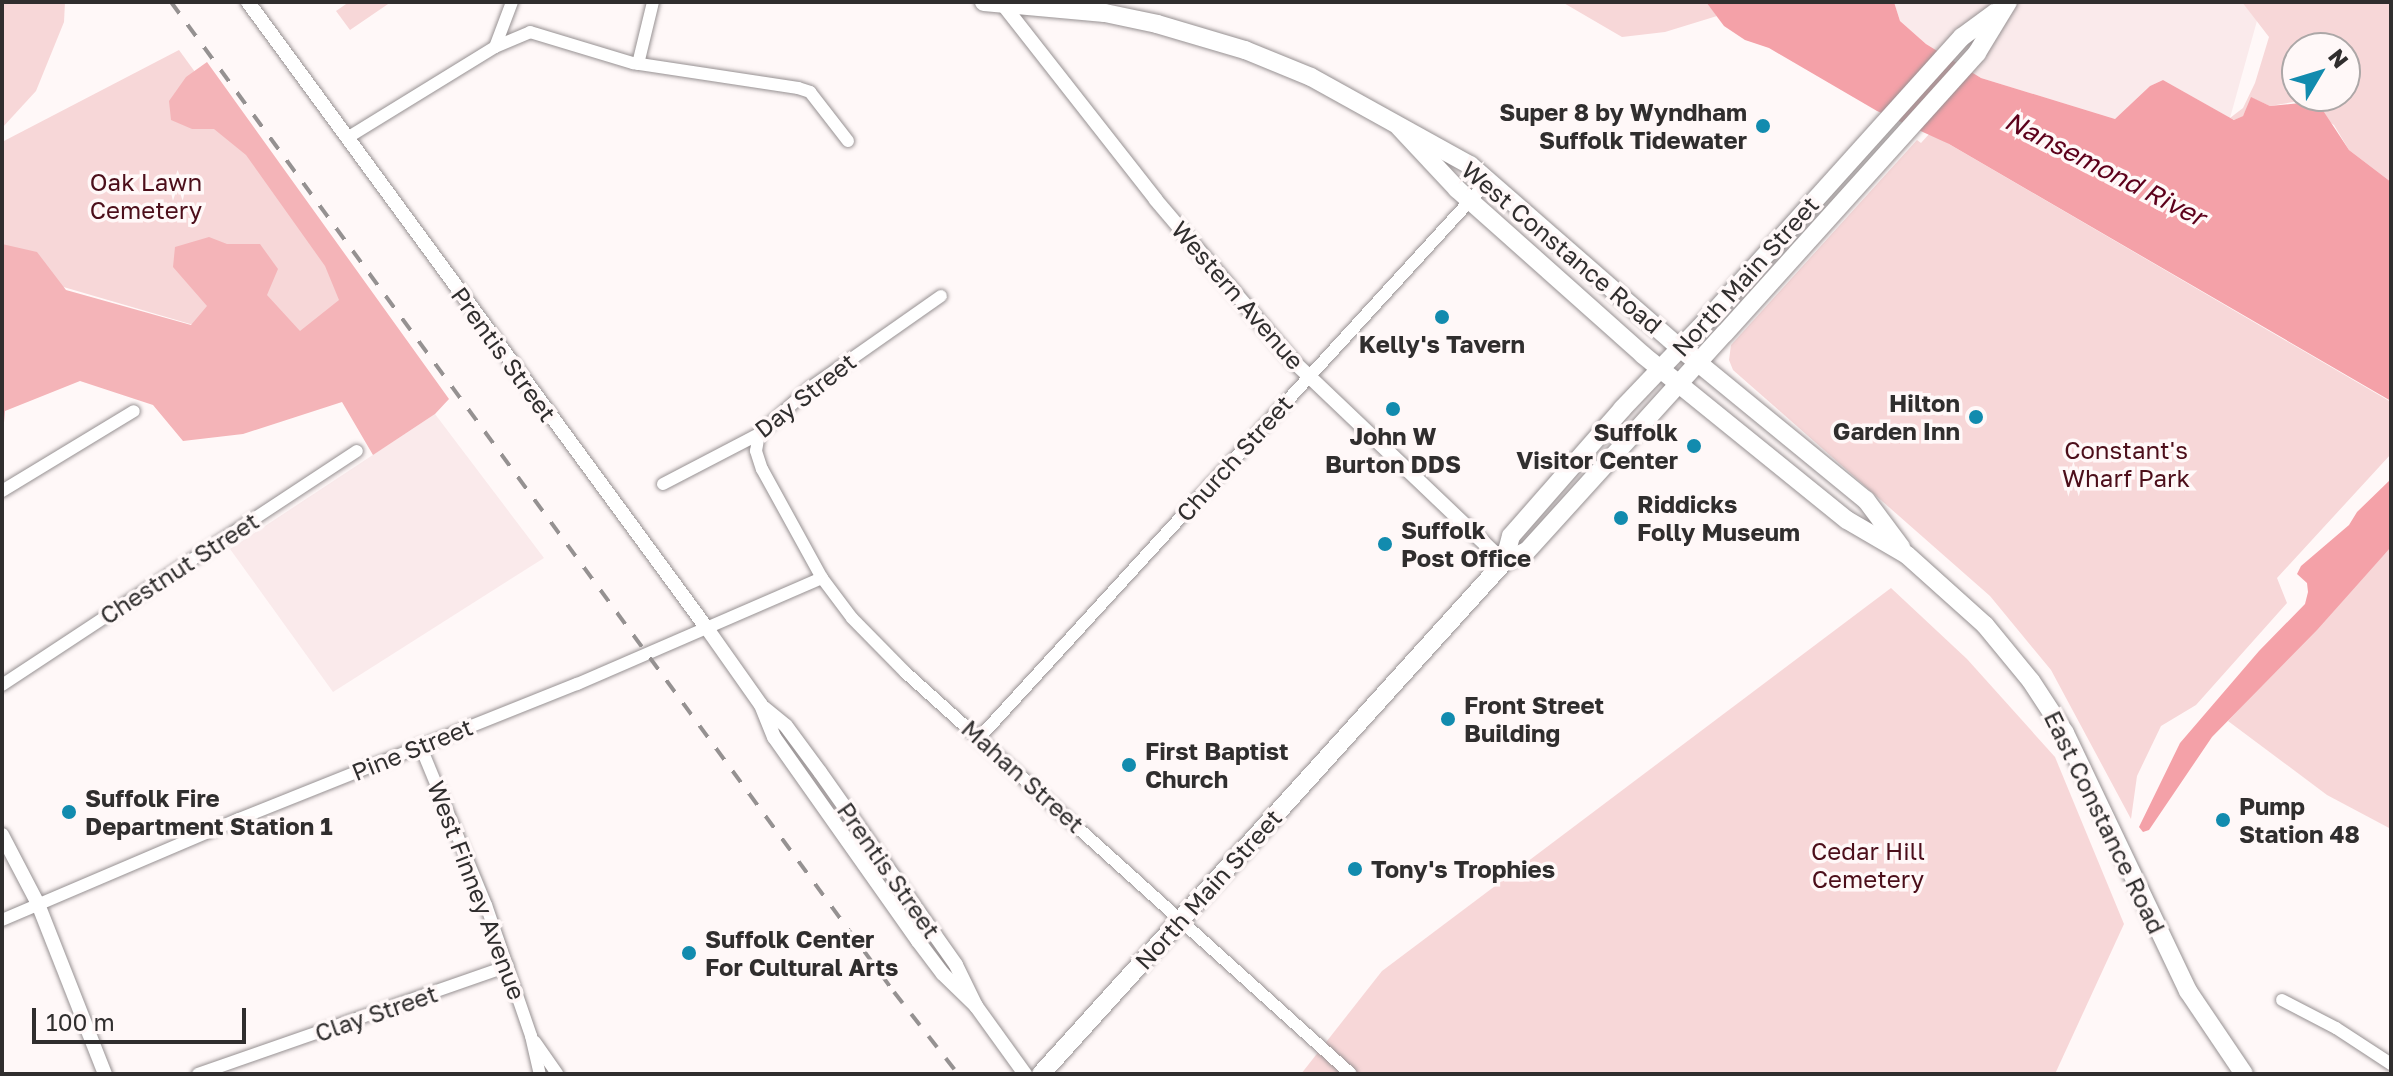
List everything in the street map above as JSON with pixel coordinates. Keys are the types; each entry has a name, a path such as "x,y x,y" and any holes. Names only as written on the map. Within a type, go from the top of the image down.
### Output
{"main road":[{"name":"West Constance Road","path":"995,2 1105,13 1207,37 1311,77 1470,165 1680,348"},
{"name":"North Main Street","path":"1504,562 1511,536 1660,369 1953,46 2006,4"},
{"name":"North Main Street","path":"1041,1074 1504,562 1527,551 1902,136 1970,60 2006,4"},
{"name":"West Constance Road","path":"1399,127 1471,201 1660,369"},
{"name":"East Constance Road","path":"1680,348 1866,500 1907,555 1985,625 2044,700 2084,768 2188,991 2244,1074"},
{"name":"East Constance Road","path":"1660,369 1847,520 1907,555"}],"street":[{"name":"Prentis Street","path":"248,2 761,705 786,726 820,772 956,965 976,1006 1025,1074"},
{"path":"495,47 512,2"},
{"path":"638,64 653,2"},
{"name":"Western Avenue","path":"995,2 1156,200 1308,377 1504,562"},
{"path":"347,138 495,47 530,32 638,64 810,92 848,141"},
{"name":"Church Street","path":"980,737 1489,180"},
{"name":"Day Street","path":"663,484 759,434 810,388 941,296"},
{"path":"2,491 134,411"},
{"name":"Mahan Street","path":"759,434 756,451 762,469 822,578 852,618 1351,1074"},
{"name":"Chestnut Street","path":"2,685 357,451"},
{"name":"Pine Street","path":"2,920 420,745 566,689 822,578"},
{"name":"West Finney Avenue","path":"420,745 447,804 508,966 540,1074"},
{"path":"2,835 38,904 105,1074"},
{"name":"Clay Street","path":"198,1074 508,966"},
{"path":"2282,1000 2336,1028 2391,1064"},
{"name":"West Finney Avenue","path":"531,1036 557,1074"}],"shaded area":[{"path":"1894,2 2249,2 2260,10 2230,118 2163,80 2150,86 2115,119 1981,78 1926,44 1900,21"},
{"path":"207,62 449,399 435,414 373,455 342,402 243,434 183,441 153,405 80,381 5,411 2,446 2,244 37,252 66,290 191,325 207,306 173,267 175,247 209,237 227,244 260,244 278,269 267,295 300,331 339,300 325,266 246,155 214,129 192,129 171,120 169,101 186,77"},
{"path":"435,414 544,558 333,692 230,549"}],"green space":[{"path":"2,2 65,2 64,22 36,91 2,128"},
{"path":"349,2 391,2 350,30 336,11"},
{"path":"1562,2 1706,2 1717,16 1665,32 1622,37"},
{"path":"2242,2 2391,2 2391,182 2349,150 2334,125 2315,112 2361,112 2361,32 2281,32 2281,104 2270,106 2252,98 2243,116 2235,120 2230,118 2243,108 2255,83 2269,37"},
{"name":"Oak Lawn Cemetery","path":"179,50 385,333 238,338 2,269 2,142"},
{"name":"Constant's Wharf Park","path":"1930,133 2391,402 2391,454 2277,578 2287,603 2196,705 2161,726 2137,776 2131,819 2051,670 1990,596 1733,370 1729,360 1731,345 1917,140 1921,143"},
{"path":"2391,547 2391,829 2327,795 2228,721"},
{"name":"Cedar Hill Cemetery","path":"1891,588 1967,659 2055,757 2124,924 2055,1074 1301,1074 1382,971"}],"water":[{"name":"Nansemond River","path":"1706,2 1894,2 1900,21 1926,44 1981,78 2115,119 2150,86 2163,80 2234,120 2243,116 2251,97 2270,106 2281,105 2281,112 2324,112 2349,150 2391,182 2391,401 1949,144 1877,111 1769,48 1745,40 1724,26"},
{"path":"2391,479 2391,547 2317,630 2212,737 2149,830 2143,832 2139,827 2180,743 2259,651 2305,604 2307,583 2297,574 2301,566 2349,525 2357,512"}],"railway":[{"path":"171,2 894,992 958,1074"}],"place":[{"name":"Super 8 by Wyndham Suffolk Tidewater","path":"1763,126"},
{"name":"Kelly's Tavern","path":"1442,317"},
{"name":"John W Burton DDS","path":"1393,409"},
{"name":"Hilton Garden Inn","path":"1976,417"},
{"name":"Suffolk Visitor Center","path":"1694,446"},
{"name":"Riddicks Folly Museum","path":"1621,518"},
{"name":"Suffolk Post Office","path":"1385,544"},
{"name":"Front Street Building","path":"1448,719"},
{"name":"First Baptist Church","path":"1129,765"},
{"name":"Suffolk Fire Department Station 1","path":"69,812"},
{"name":"Pump Station 48","path":"2223,820"},
{"name":"Tony's Trophies","path":"1355,869"},
{"name":"Suffolk Center For Cultural Arts","path":"689,953"}]}
